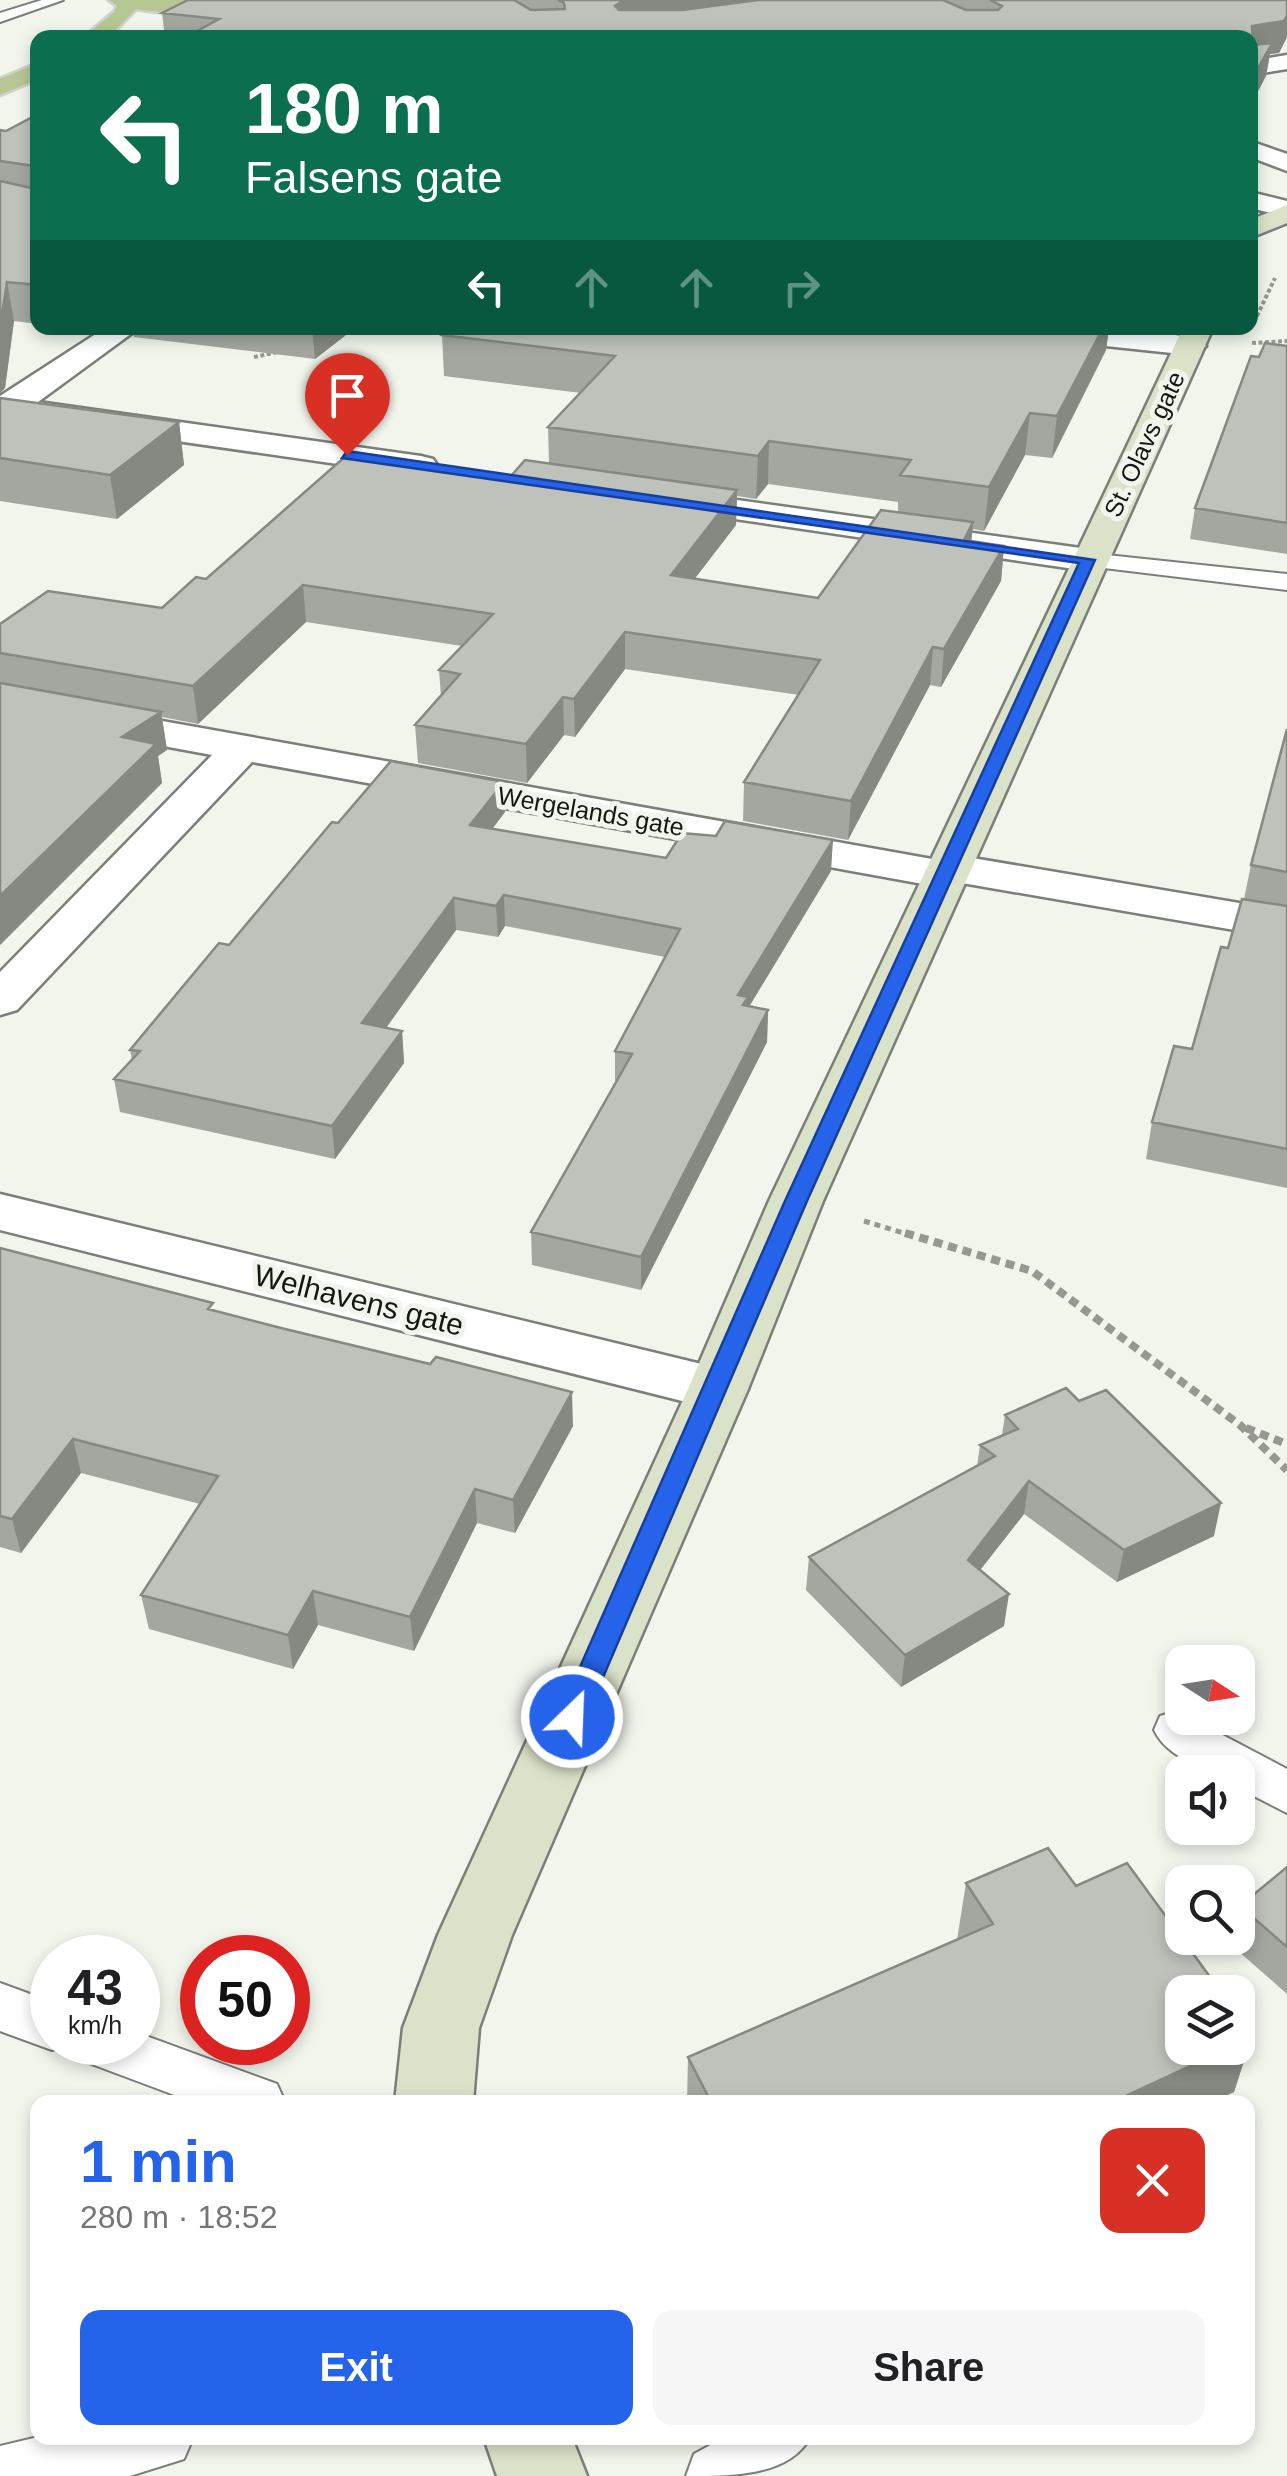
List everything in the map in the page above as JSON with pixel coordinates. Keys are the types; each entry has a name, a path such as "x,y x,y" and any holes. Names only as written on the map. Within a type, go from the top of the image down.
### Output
{"main road":[{"path":"104,30 123,15 124,2 194,2"},
{"path":"127,30 194,2"},
{"path":"0,88 30,75"},
{"path":"1258,226 1287,211"},
{"name":"St. Olavs gate","path":"435,2095 441,2028 475,1935 718,1389 796,1201 1088,560 1211,339"},
{"path":"531,2445 542,2476"}],"street":[{"path":"1258,67 1287,62"},
{"path":"1258,151 1287,163"},
{"path":"1258,202 1287,211"},
{"path":"3,409 114,335"},
{"path":"1142,335 1211,339"},
{"path":"3,409 445,469"},
{"path":"640,496 1088,560"},
{"name":"Wergelands gate","path":"0,704 947,871 1287,925"},
{"path":"0,1000 242,748"},
{"name":"Welhavens gate","path":"0,1212 718,1389"}],"lane":[{"path":"0,18 32,18 56,0"},
{"name":"St. Olavs gate","path":"1088,560 1287,582"},
{"path":"1186,1735 1287,1793"},
{"path":"0,2006 30,2018"},
{"path":"159,2065 239,2095"},
{"path":"2,2476 133,2445"},
{"path":"716,2476 768,2445"}],"path":[{"path":"1258,294 1285,268"},
{"path":"254,358 287,350"},
{"path":"796,1201 1032,1271 1240,1425 1287,1470"},
{"path":"1240,1425 1287,1444"}],"building":[{"path":"188,0 514,0 531,10 565,9 558,0 624,0 615,6 619,10 682,10 758,0 943,0 966,10 998,10 1002,6 990,0 1287,0 1284,21 1252,26 1252,30 199,30 219,19 162,13"},
{"path":"1272,43 1258,68 1258,44"},
{"path":"30,118 30,165 0,161 0,130 6,131"},
{"path":"0,181 30,188 30,284 7,282 0,327"},
{"path":"442,335 1099,335 1057,416 1030,413 989,487 900,475 911,460 769,441 758,456 548,427 615,356"},
{"path":"1265,343 1287,346 1287,523 1195,508 1251,356 1259,357"},
{"path":"0,398 179,422 110,475 0,458"},
{"path":"348,454 511,476 525,460 737,490 671,575 818,598 881,510 973,522 964,540 1004,546 944,649 933,647 851,801 744,782 820,660 625,632 574,699 563,697 526,744 415,725 460,674 439,670 493,614 303,585 193,686 0,653 0,624 48,591 162,608 196,577 206,579"},
{"path":"0,683 161,712 122,737 156,744 0,896"},
{"path":"1287,729 1287,872 1251,865"},
{"path":"391,761 504,782 470,825 666,858 682,833 716,836 725,821 833,840 738,995 748,997 743,1005 768,1010 641,1257 531,1232 632,1054 615,1051 680,929 504,895 496,906 454,898 362,1023 402,1031 332,1126 114,1079 140,1051 130,1050 219,943 229,945 332,822 338,823"},
{"path":"1242,899 1287,906 1287,1149 1152,1122 1174,1046 1192,1049 1221,947 1228,948"},
{"path":"0,1248 213,1303 208,1309 281,1328 430,1364 436,1357 572,1392 513,1500 475,1489 410,1617 313,1591 288,1635 141,1595 218,1476 73,1439 12,1519 0,1516"},
{"path":"1066,1388 1079,1401 1106,1390 1221,1503 1124,1550 1029,1481 968,1560 1009,1594 905,1655 809,1557 995,1456 980,1445 1018,1429 1005,1415"},
{"path":"1048,1848 1076,1886 1127,1863 1165,1915 1165,1955 1194,1955 1209,1975 1165,1975 1165,2065 1192,2065 1128,2095 707,2095 688,2057 993,1924 966,1883"},
{"path":"1287,1867 1287,1947 1255,1919 1255,1894"}],"route":[{"path":"347,455 1088,560 796,1201 718,1389 572,1717"}]}
